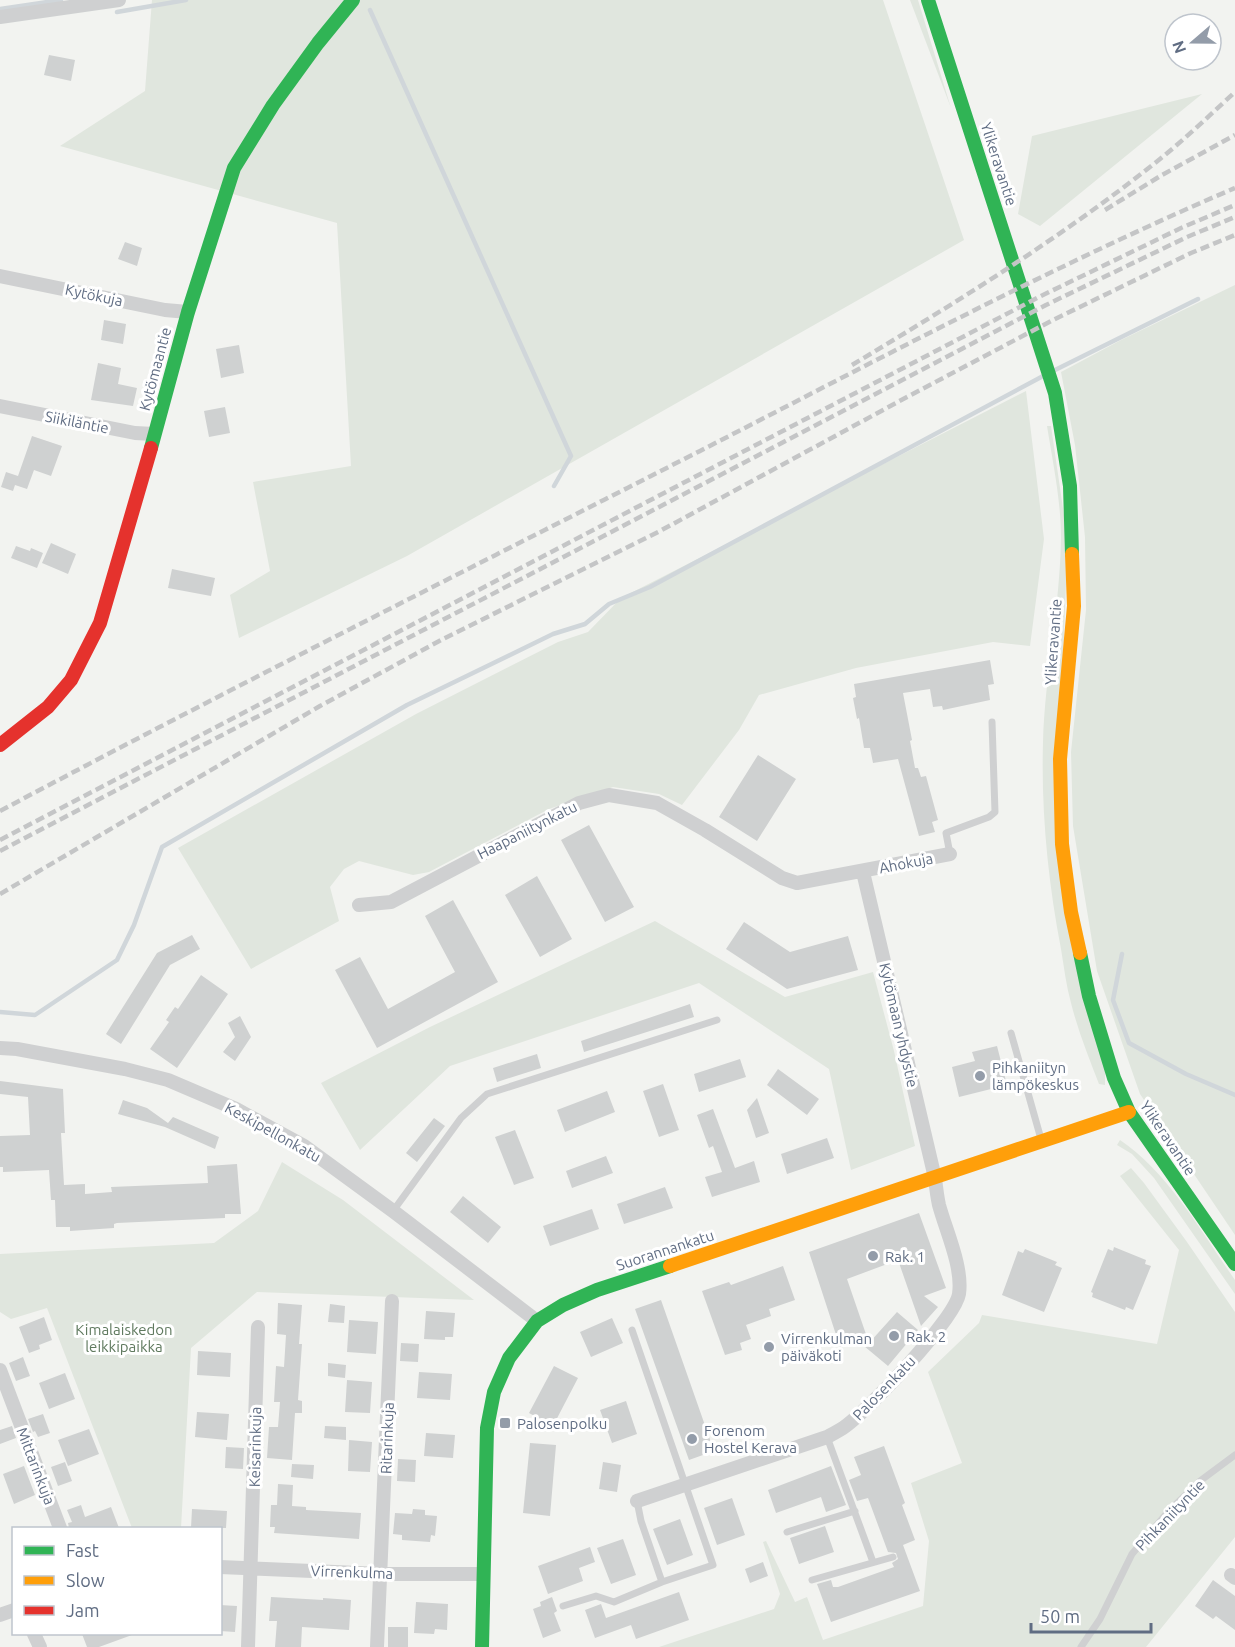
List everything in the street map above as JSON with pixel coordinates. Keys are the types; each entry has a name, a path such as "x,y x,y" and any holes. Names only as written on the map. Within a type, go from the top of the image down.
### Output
{"street":[{"path":"0,16 118,0"},
{"name":"Kytömaantie","path":"0,745 48,707 71,681 100,623 164,405 188,312 234,168 273,105 353,0"},
{"name":"Ylikeravantie","path":"928,0 1055,393 1070,486 1074,606 1060,759 1062,844 1071,912 1089,996 1114,1078 1129,1112 1235,1264"},
{"name":"Kytökuja","path":"0,276 188,312"},
{"name":"Siikiläntie","path":"0,406 135,433 154,434"},
{"name":"Haapaniitynkatu","path":"359,905 391,902 579,803 609,795 657,803 782,878 796,883 862,872"},
{"name":"Ahokuja","path":"862,872 950,854"},
{"name":"Kytömaan yhdystie","path":"862,872 935,1178"},
{"name":"Keskipellonkatu","path":"0,1048 116,1067 168,1080 236,1109 304,1146 393,1210 537,1321"},
{"name":"Suorannankatu","path":"482,1647 487,1428 494,1392 509,1358 537,1321 563,1305 597,1290 1129,1112"},
{"name":"Palosenkatu","path":"637,1501 827,1437 852,1420 893,1380 939,1330 959,1294 958,1270 938,1202 935,1178"},
{"name":"Ritarinkuja","path":"377,1647 392,1301"},
{"name":"Keisarinkuja","path":"248,1647 258,1327"},
{"name":"Mittarinkuja","path":"0,1370 60,1527"},
{"name":"Virrenkulma","path":"222,1567 381,1574 483,1574"}],"lane":[{"path":"950,854 946,833 989,818 995,812 992,722"},
{"path":"393,1210 460,1118 487,1094 717,1020"},
{"path":"1011,1033 1042,1141"},
{"path":"563,1606 596,1596 614,1602 662,1582 713,1565 632,1330"},
{"path":"827,1437 873,1562"},
{"name":"Pihkaniityntie","path":"1081,1647 1100,1619 1132,1554 1168,1512 1200,1481 1235,1455"},
{"path":"637,1501 640,1521 662,1582"},
{"path":"787,1532 855,1511"},
{"path":"812,1580 893,1557"}],"green space":[{"path":"152,0 883,0 964,240 407,556 239,638 230,595 270,571 253,482 351,466 337,223 60,146 145,91"},
{"path":"910,0 918,0 951,108"},
{"path":"1202,94 1040,226 1018,214 1032,136"},
{"path":"1235,285 1235,1235 1140,1094 1097,971 1073,826 1071,752 1086,610 1085,537 1075,445 1061,372"},
{"path":"1026,391 1044,539 1030,646 993,642 856,668 759,695 739,730 682,805 659,794 613,787 549,809 429,872 413,875 359,861 344,869 330,887 339,921 251,969 178,848 416,714 558,642 588,632 621,598"},
{"path":"1047,426 1051,426 1066,529 1067,558 1056,847 1105,1071 1105,1085 1099,1084 1080,1034 1069,996 1052,898 1046,846 1043,794 1044,717 1058,589 1061,538 1058,496"},
{"path":"655,921 785,997 873,972 894,1051 915,1146 851,1170 829,1069 699,983 450,1066 360,1150 321,1083 430,1027"},
{"path":"1120,1140 1154,1169 1183,1204 1235,1280 1235,1294 1154,1178 1132,1154 1117,1145"},
{"name":"Kimalaiskedon leikkipaikka","path":"282,1162 343,1200 474,1300 257,1292 191,1348 181,1527 132,1527 47,1308 11,1319 0,1312 0,1254 214,1243 258,1211"},
{"path":"1131,1168 1187,1242 1235,1312 1235,1537 1146,1647 659,1647 774,1609 780,1594 763,1542 766,1541 795,1602 807,1597 823,1640 923,1606 929,1541 911,1483 962,1463 928,1372 979,1323 982,1315 1157,1344 1179,1250 1120,1176"}],"building":[{"path":"49,55 75,60 71,81 44,75"},
{"path":"125,242 142,248 137,266 118,259"},
{"path":"104,320 126,324 123,344 101,340"},
{"path":"239,345 244,373 221,378 216,349"},
{"path":"98,363 121,368 118,384 137,388 133,406 91,400"},
{"path":"225,407 230,433 209,437 204,411"},
{"path":"32,436 62,446 51,476 34,470 27,489 15,485 13,491 1,487 6,472 18,476"},
{"path":"51,543 76,554 68,574 42,563"},
{"path":"16,546 30,551 31,548 43,553 37,568 11,558"},
{"path":"172,569 215,578 211,596 168,588"},
{"path":"990,660 994,684 988,685 990,700 943,710 942,706 933,707 930,689 903,693 915,768 918,768 921,777 926,776 938,820 932,822 935,832 919,836 898,759 873,763 870,748 864,748 853,698 856,697 854,684"},
{"path":"758,755 796,779 757,841 719,817"},
{"path":"589,825 634,907 605,922 561,840"},
{"path":"537,876 572,939 540,957 505,895"},
{"path":"453,900 498,982 377,1048 335,970 360,957 388,1009 455,972 425,916"},
{"path":"744,922 790,952 848,936 858,970 787,989 726,949"},
{"path":"192,935 200,949 170,965 121,1044 106,1034 157,953"},
{"path":"201,975 228,994 177,1068 150,1049 169,1022 166,1020 175,1007 178,1009"},
{"path":"690,1004 694,1017 584,1052 581,1041"},
{"path":"240,1016 251,1037 235,1061 223,1052 235,1037 228,1023"},
{"name":"Pihkaniityn lämpökeskus","path":"997,1046 1007,1085 959,1097 952,1067 975,1061 972,1052"},
{"path":"537,1054 541,1068 497,1082 493,1068"},
{"path":"740,1059 746,1077 699,1092 694,1074"},
{"path":"778,1069 819,1099 807,1115 767,1085"},
{"path":"0,1081 63,1089 65,1133 61,1133 64,1185 85,1184 85,1194 112,1192 111,1187 208,1183 207,1166 237,1164 241,1214 225,1214 225,1218 117,1223 114,1224 114,1228 70,1231 70,1227 56,1227 55,1200 51,1200 49,1170 3,1172 3,1167 0,1167 0,1136 30,1135 28,1097 0,1094"},
{"path":"663,1084 679,1130 659,1137 643,1091"},
{"path":"607,1091 615,1112 565,1132 557,1110"},
{"path":"757,1098 769,1133 756,1138 747,1110"},
{"path":"123,1100 147,1108 168,1123 173,1117 219,1137 215,1149 165,1127 118,1114"},
{"path":"713,1109 735,1168 754,1161 760,1182 712,1197 705,1177 722,1172 713,1146 709,1148 697,1115"},
{"path":"434,1118 445,1126 417,1162 406,1153"},
{"path":"515,1130 534,1178 514,1185 495,1137"},
{"path":"827,1138 834,1158 787,1174 781,1154"},
{"path":"606,1156 613,1173 572,1188 566,1171"},
{"path":"665,1187 673,1208 624,1224 617,1204"},
{"path":"463,1196 501,1227 488,1243 450,1212"},
{"path":"592,1209 599,1229 550,1246 543,1226"},
{"name":"Rak. 1","path":"919,1213 946,1288 924,1296 938,1307 921,1326 898,1260 847,1279 869,1343 897,1312 918,1330 888,1366 858,1341 840,1347 809,1252"},
{"path":"1114,1247 1146,1260 1145,1264 1151,1266 1133,1310 1126,1307 1125,1310 1092,1297 1091,1292 1108,1249 1113,1251"},
{"path":"1025,1249 1057,1262 1055,1265 1062,1268 1044,1312 1002,1295 1018,1251 1023,1253"},
{"path":"783,1266 795,1300 769,1309 771,1316 746,1325 751,1339 740,1343 742,1350 725,1355 702,1291 729,1282 731,1285"},
{"path":"661,1300 714,1451 689,1460 635,1309"},
{"path":"278,1303 302,1305 298,1400 302,1401 302,1413 295,1413 292,1460 267,1458 269,1427 278,1427 280,1402 274,1402 276,1366 284,1367 286,1335 277,1334"},
{"path":"330,1304 345,1306 344,1323 328,1322"},
{"path":"426,1311 455,1313 453,1337 445,1337 445,1340 424,1339"},
{"path":"44,1317 52,1340 39,1345 40,1349 29,1353 19,1327"},
{"path":"612,1318 623,1343 591,1357 580,1332"},
{"path":"349,1320 378,1322 376,1354 347,1352"},
{"path":"401,1343 419,1344 418,1362 400,1361"},
{"path":"198,1351 231,1353 230,1377 197,1375"},
{"path":"23,1357 30,1376 16,1381 9,1363"},
{"path":"328,1363 346,1365 345,1378 328,1376"},
{"path":"554,1366 578,1378 553,1426 529,1413"},
{"path":"419,1372 452,1374 450,1400 417,1398"},
{"path":"65,1373 75,1399 49,1409 39,1383"},
{"path":"347,1380 372,1382 370,1413 345,1412"},
{"path":"626,1401 637,1434 612,1443 600,1410"},
{"path":"197,1412 229,1414 227,1440 195,1437"},
{"path":"43,1414 50,1433 38,1437 35,1431 33,1432 28,1419"},
{"path":"12,1426 16,1438 0,1444 0,1430"},
{"path":"325,1426 346,1427 346,1440 324,1438"},
{"path":"89,1429 99,1454 68,1466 58,1440"},
{"path":"426,1433 455,1435 453,1458 424,1456"},
{"path":"349,1440 372,1442 370,1472 348,1471"},
{"path":"530,1443 556,1445 550,1516 523,1513"},
{"path":"884,1446 905,1503 902,1505 915,1540 903,1545 920,1591 831,1622 817,1584 831,1580 833,1587 838,1587 894,1567 892,1563 898,1559 896,1553 888,1552 868,1498 857,1501 849,1480 861,1475 854,1457"},
{"path":"226,1447 244,1448 243,1469 225,1468"},
{"path":"398,1459 416,1460 415,1482 397,1481"},
{"path":"65,1462 72,1481 58,1486 51,1467"},
{"path":"603,1462 621,1465 617,1492 599,1489"},
{"path":"292,1464 314,1465 313,1479 291,1477"},
{"path":"24,1466 35,1495 14,1504 3,1474"},
{"path":"831,1466 846,1505 826,1512 821,1497 776,1513 768,1490"},
{"path":"278,1484 293,1485 292,1506 306,1507 306,1510 361,1513 359,1539 274,1533 275,1527 270,1527 271,1505 277,1505"},
{"path":"732,1498 745,1535 717,1545 704,1508"},
{"path":"81,1505 85,1517 111,1507 119,1527 69,1527 68,1523 72,1522 67,1510"},
{"path":"192,1509 227,1511 226,1528 191,1527"},
{"path":"413,1509 425,1510 425,1515 437,1516 435,1536 431,1535 430,1542 402,1540 402,1535 393,1534 395,1513 412,1514"},
{"path":"680,1519 693,1555 667,1565 653,1529"},
{"path":"825,1526 834,1552 799,1564 790,1538"},
{"path":"623,1539 636,1575 611,1584 597,1548"},
{"path":"590,1547 595,1562 579,1568 583,1581 548,1594 538,1566"},
{"path":"763,1562 768,1576 750,1583 745,1569"},
{"path":"1213,1580 1235,1596 1235,1630 1216,1616 1213,1619 1195,1606"},
{"path":"679,1592 689,1620 636,1639 631,1625 595,1638 585,1610 601,1604 606,1618"},
{"path":"271,1597 351,1600 349,1630 302,1627 301,1647 275,1647 277,1621 269,1621"},
{"path":"552,1597 557,1611 554,1613 561,1631 543,1638 533,1609 541,1606 540,1602"},
{"path":"416,1602 448,1604 447,1630 435,1629 434,1634 414,1633"},
{"path":"222,1605 237,1606 235,1632 222,1631"},
{"path":"388,1627 408,1627 408,1647 388,1647"},
{"path":"82,1635 132,1635 99,1647 87,1647"}],"waterway":[{"path":"0,9 61,0"},
{"path":"117,12 186,0"},
{"path":"370,10 571,456 554,486"},
{"path":"1053,371 1198,299"},
{"path":"0,1012 35,1015 117,960 134,925 162,847 407,705 553,634 585,624 609,604 650,587 1045,375"},
{"path":"1122,954 1113,1000 1129,1043 1186,1074 1235,1095"}],"railway":[{"path":"852,365 970,292 1086,215 1170,151 1235,92"},
{"path":"1105,210 1162,175 1235,135"},
{"path":"0,811 259,676 1029,283 1235,188"},
{"path":"0,840 1041,296 1181,228 1235,205"},
{"path":"0,851 1046,305 1187,237 1235,217"},
{"path":"0,894 320,706 443,639 660,531 1053,320 1191,253 1235,235"}],"traffic: fast":[{"path":"151,448 188,312 234,168 273,105 353,0"},
{"path":"928,0 1055,393 1070,486 1072,554"},
{"path":"1080,953 1089,996 1114,1078 1129,1112 1235,1264"},
{"path":"482,1647 487,1428 494,1392 509,1358 537,1321 563,1305 597,1290 670,1266"}],"traffic: slow":[{"path":"1072,554 1074,606 1060,759 1062,844 1071,912 1080,953"},
{"path":"670,1266 1129,1112"}],"traffic: jam":[{"path":"0,745 48,707 71,680 100,623 151,448"}],"place":[{"name":"Pihkaniityn lämpökeskus","path":"980,1076"},
{"name":"Rak. 1","path":"873,1256"},
{"name":"Rak. 2","path":"894,1336"},
{"name":"Virrenkulman päiväkoti","path":"769,1347"},
{"name":"Palosenpolku","path":"505,1423"},
{"name":"Forenom Hostel Kerava","path":"692,1439"}]}
